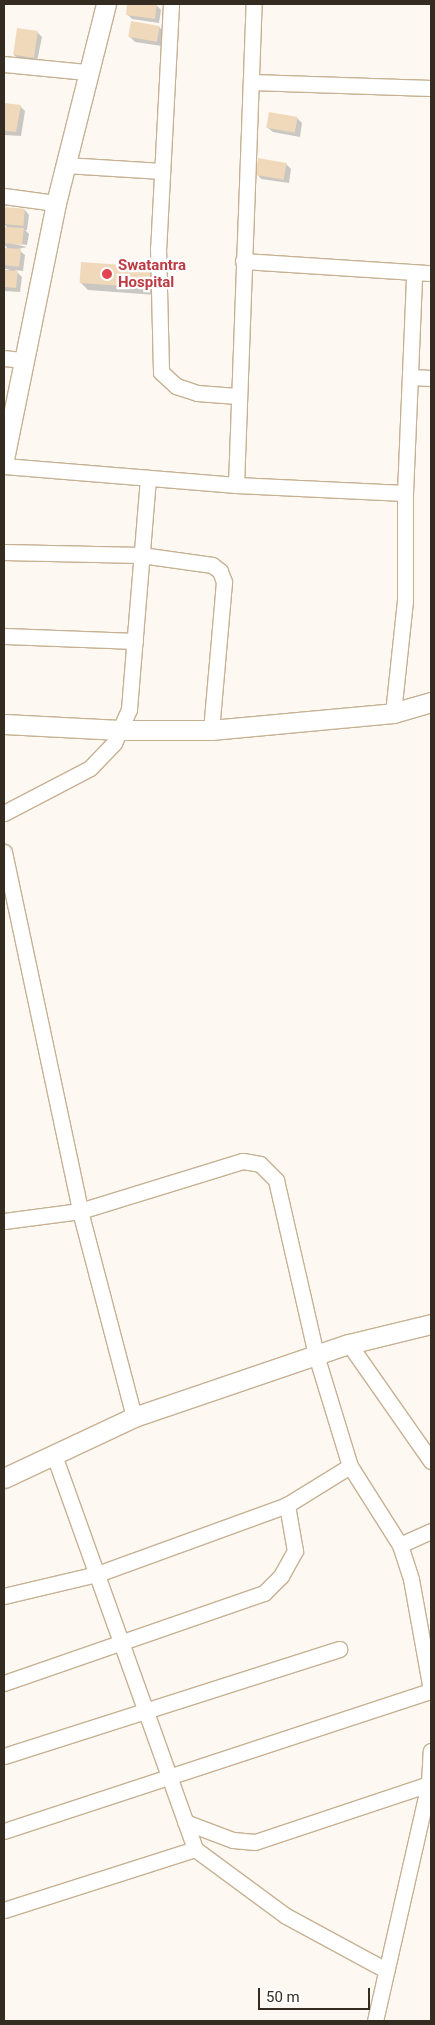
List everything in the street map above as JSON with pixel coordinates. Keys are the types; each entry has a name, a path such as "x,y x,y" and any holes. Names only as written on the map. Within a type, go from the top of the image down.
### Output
{"street":[{"path":"30,468 6,444 56,203 87,72 106,4"},
{"path":"171,4 158,248 161,372 183,389 237,396"},
{"path":"236,485 237,396 254,4"},
{"path":"4,64 87,72"},
{"path":"251,82 431,88"},
{"path":"65,165 162,170"},
{"path":"4,196 56,203"},
{"path":"243,261 414,274 431,273"},
{"path":"393,713 405,601 405,493 414,274"},
{"path":"4,358 24,360"},
{"path":"411,377 431,378"},
{"path":"4,466 236,485 405,493"},
{"path":"4,813 90,768 114,743 120,730 129,709 148,478"},
{"path":"4,552 141,555 212,565 222,576 212,730"},
{"path":"4,636 135,641"},
{"path":"4,724 120,730 212,730 393,713 431,702"},
{"path":"4,852 80,1211 134,1417"},
{"path":"4,1221 80,1211 243,1161 260,1164 276,1180 316,1355 350,1466 400,1545 411,1578 431,1691 171,1778 4,1831"},
{"path":"4,1478 134,1417 349,1344 431,1324"},
{"path":"349,1344 431,1461"},
{"path":"54,1455 148,1712 194,1848 286,1916 386,1970"},
{"path":"4,1596 97,1574 287,1505 350,1466"},
{"path":"4,1683 122,1641 264,1594 281,1576 295,1551 287,1505"},
{"path":"400,1545 431,1530"},
{"path":"4,1756 148,1712 339,1649"},
{"path":"375,2021 429,1784 431,1751"},
{"path":"185,1822 232,1840 255,1842 429,1784"},
{"path":"4,1910 194,1848"}],"building":[{"path":"127,4 157,4 155,19 126,15"},
{"path":"131,21 160,26 157,42 128,37"},
{"path":"17,28 38,31 34,58 13,55"},
{"path":"4,103 21,105 16,132 4,131"},
{"path":"269,112 298,117 295,133 266,128"},
{"path":"258,158 287,163 284,180 255,175"},
{"path":"4,207 25,209 23,226 4,224"},
{"path":"4,227 24,228 22,245 4,243"},
{"path":"4,248 21,249 19,267 4,265"},
{"path":"81,262 151,267 149,288 80,283"},
{"path":"4,270 18,271 16,288 4,287"}],"place":[{"name":"Swatantra Hospital","path":"107,274"}]}
